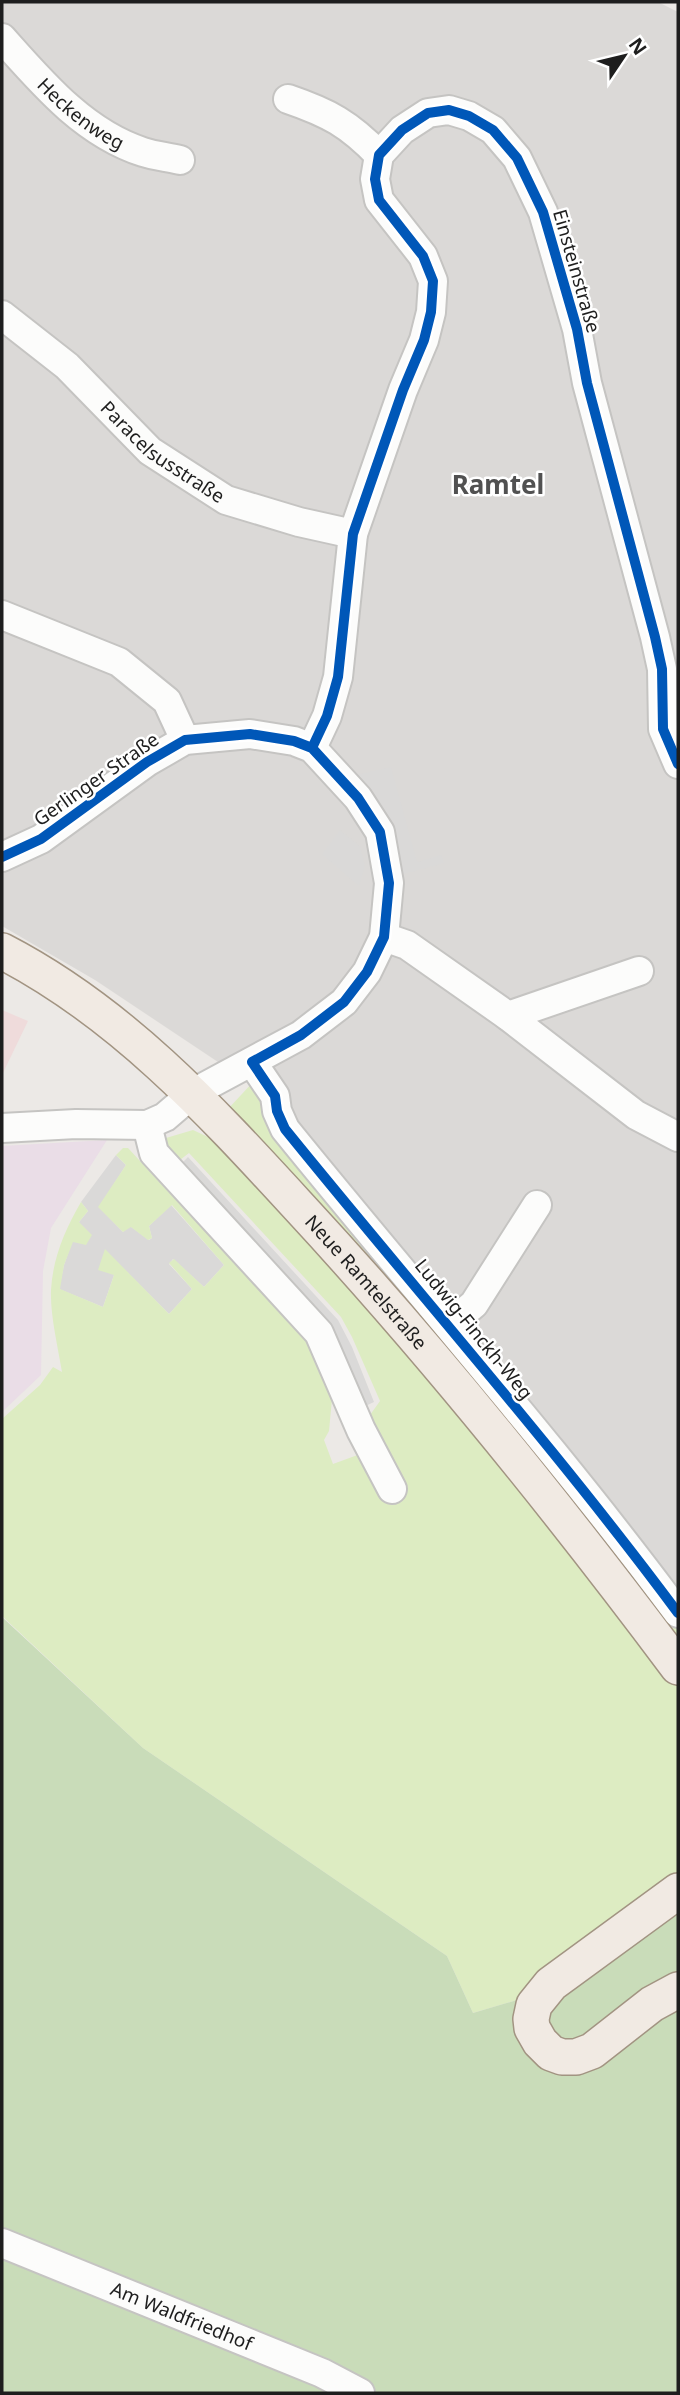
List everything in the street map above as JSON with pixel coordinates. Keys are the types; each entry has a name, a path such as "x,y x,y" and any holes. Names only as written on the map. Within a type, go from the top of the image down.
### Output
{"main road":[{"name":"Neue Ramtelstraße","path":"2,951 108,1018 193,1093 325,1234 471,1401 554,1504 678,1667"},
{"path":"678,1891 551,1984 534,2005 532,2028 540,2042 551,2053 562,2057 576,2057 593,2051 652,2004 678,1990"}],"street":[{"name":"Heckenweg","path":"2,38 38,78 80,118 114,139 144,152 180,160"},
{"path":"2,1128 76,1124 147,1125 165,1117 193,1093 301,1035 344,1002 367,972 384,937 389,883 380,832 358,798 312,748 327,716 338,677 353,534 403,390 424,340 431,312 433,281 423,256 379,200 375,179 379,155 356,131 322,111 288,99"},
{"name":"Einsteinstraße","path":"379,155 410,124 428,113 449,110 469,116 493,130 517,159 543,212 577,329 587,383 662,669 663,729 678,764"},
{"name":"Paracelsusstraße","path":"2,315 67,366 150,451 226,500 299,522 353,534"},
{"path":"2,615 119,662 167,701 185,740"},
{"name":"Gerlinger Straße","path":"2,857 41,839 147,762 185,740 250,734 294,741 312,748"},
{"path":"384,937 407,946 508,1016 636,1115 678,1138"},
{"path":"508,1016 639,971"},
{"name":"Ludwig-Finckh-Weg","path":"252,1062 275,1096 277,1111 285,1129 449,1325 678,1613"},
{"path":"147,1125 153,1153 319,1333 361,1430 392,1489"},
{"name":"Ludwig-Finckh-Weg","path":"449,1325 474,1304 537,1205"},
{"name":"Am Waldfriedhof","path":"2,2244 323,2373 360,2393"}],"shaded area":[{"path":"2,2 658,2 678,12 678,1624 254,1081 245,1080 95,980 2,926"},
{"path":"391,767 417,862 441,855 444,863 400,875 354,778 356,775"},
{"path":"340,830 360,846 365,866 359,886 322,854"},
{"path":"2,1010 28,1021 2,1075"},
{"path":"107,1140 51,1228 43,1271 41,1375 2,1412 2,1146"},
{"path":"116,1155 126,1165 99,1207 123,1232 130,1226 149,1240 152,1238 149,1226 171,1205 224,1265 204,1287 173,1259 169,1264 192,1289 169,1314 105,1250 114,1275 103,1307 59,1289 79,1222 88,1211 81,1202"},
{"path":"188,1157 338,1320 374,1402 361,1408 178,1167"}],"green space":[{"path":"254,1081 678,1624 678,1652 228,1109"},
{"path":"193,1130 208,1137 213,1136 373,1303 645,1639 678,1684 678,1875 522,1993 517,2000 473,2013 447,1956 143,1748 2,1616 2,1419 40,1385 53,1367 62,1372 52,1310 52,1278 61,1244 81,1202 88,1211 79,1222 92,1235 86,1245 73,1242 64,1265 60,1289 103,1307 114,1275 98,1270 105,1249 169,1314 192,1289 169,1263 174,1259 204,1287 224,1265 172,1205 149,1226 152,1238 148,1240 131,1227 123,1232 98,1207 126,1165 116,1155 123,1148 128,1148 307,1342 332,1399 329,1431 324,1440 333,1464 363,1453 401,1486 370,1415 380,1401 341,1317 189,1153 176,1163 164,1144 166,1138"},
{"path":"2,1617 143,1748 447,1956 473,2013 517,2000 553,2008 557,1999 678,1905 678,2393 2,2393"}],"cycle path":[{"path":"312,748 327,716 338,677 353,534 403,390 424,340 431,312 433,281 423,256 379,200 375,179 379,155 402,130 428,113 449,110 469,116 493,130 517,158 543,212 577,329 587,383 655,637 662,669 663,729 678,764"},
{"path":"2,857 41,839 147,762 185,740 250,734 294,741 312,748 358,798 380,832 389,883 384,937 367,972 344,1002 301,1035 252,1062 275,1096 277,1111 285,1129 534,1429 678,1613"}],"district":[{"name":"Ramtel","path":"498,484"}]}
